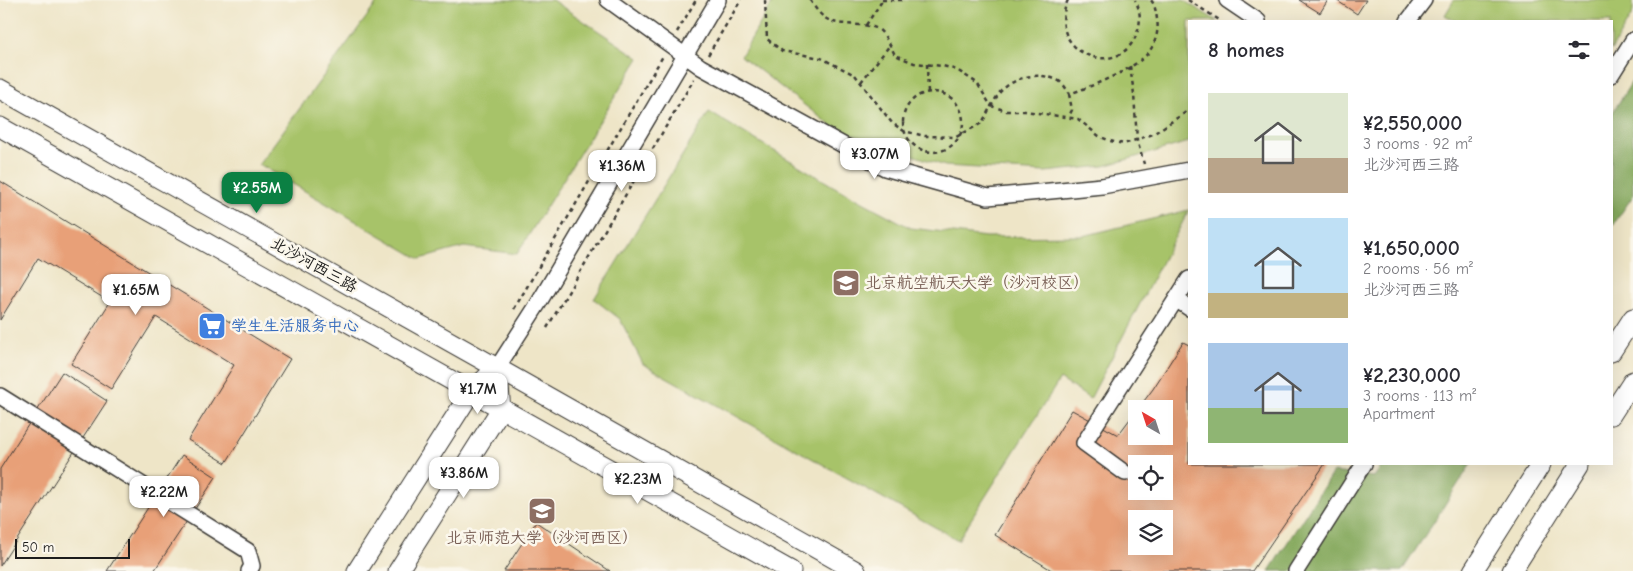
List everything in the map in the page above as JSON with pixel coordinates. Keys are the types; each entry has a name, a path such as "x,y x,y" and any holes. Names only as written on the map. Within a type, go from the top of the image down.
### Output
{"street":[{"path":"608,0 701,67 885,168 988,197 1102,186 1188,170"},
{"path":"357,571 471,392 497,368 543,295 718,0"},
{"path":"1227,0 1257,20"},
{"path":"1409,20 1424,0"},
{"path":"1613,72 1633,40"},
{"name":"北沙河西三路","path":"0,90 856,571"},
{"name":"北沙河西三路","path":"0,127 791,571"},
{"path":"1126,473 1084,443 1182,304 1188,283"},
{"path":"1613,349 1633,318"},
{"path":"398,571 501,409 497,368"},
{"path":"1613,412 1633,381"},
{"path":"0,396 248,551 252,566 249,571"},
{"path":"1296,571 1363,465"},
{"path":"1473,571 1540,465"},
{"path":"1512,571 1579,465"}],"path":[{"path":"514,309 696,0"},
{"path":"547,328 741,0"},
{"path":"764,0 767,39 782,51 821,58 855,75 892,124 904,131 925,136 956,137 982,123 1000,92 1022,77 1032,76 1048,77 1061,82 1069,94 1072,110 1069,117"},
{"path":"810,0 824,18 839,24 879,29 895,55 914,63 957,70 977,82 992,106 1007,111 1024,111 1078,118 1098,136 1124,144 1153,134 1188,111"},
{"path":"866,26 882,0 904,0"},
{"path":"1068,0 1063,19 1064,31 1076,49 1091,57 1104,59 1123,53 1134,42 1141,24 1139,7 1135,0"},
{"path":"1069,94 1121,72 1149,52 1158,34 1157,20 1151,0"},
{"path":"1188,0 1219,20"},
{"path":"860,82 890,45"},
{"path":"927,64 928,93"},
{"path":"1130,66 1137,140 1148,177"},
{"path":"928,93 941,93 952,99 960,109 963,121 960,134 954,144 943,150 931,152 919,149 910,141 904,131 903,118 907,106 916,97 928,93"}],"green space":[{"path":"379,0 552,0 639,58 517,254 464,247 420,259 259,164"},
{"path":"774,0 1183,0 1215,20 1188,20 1188,142 1104,166 1045,172 945,166 834,128 741,56"},
{"path":"1454,0 1633,0 1633,13 1613,47 1613,20 1453,20 1445,15"},
{"path":"1633,80 1633,196 1613,225 1613,112"},
{"path":"709,112 833,186 911,228 986,237 1083,236 1188,210 1090,399 1060,379 958,540 643,364 620,319 594,299"},
{"path":"1382,465 1470,465 1402,571 1269,571 1333,472 1374,477"}],"building":[{"path":"1299,0 1328,0 1320,13"},
{"path":"1336,0 1366,0 1357,14"},
{"path":"0,181 290,359 226,463 188,440 234,365 156,317 111,389 71,364 110,302 38,258 0,320"},
{"path":"1183,342 1188,344 1188,465 1324,465 1252,571 1053,571 995,535 1072,410 1118,435 1128,422 1128,445 1173,445 1173,400 1145,400"},
{"path":"62,372 107,401 0,566 0,469"},
{"path":"182,455 216,477 154,571 107,571"},
{"path":"536,522 610,571 504,571"}],"place":[{"name":"北京航空航天大学（沙河校区）","path":"846,283"},
{"name":"学生生活服务中心","path":"212,326"},
{"name":"北京师范大学（沙河西区）","path":"542,511"}]}
